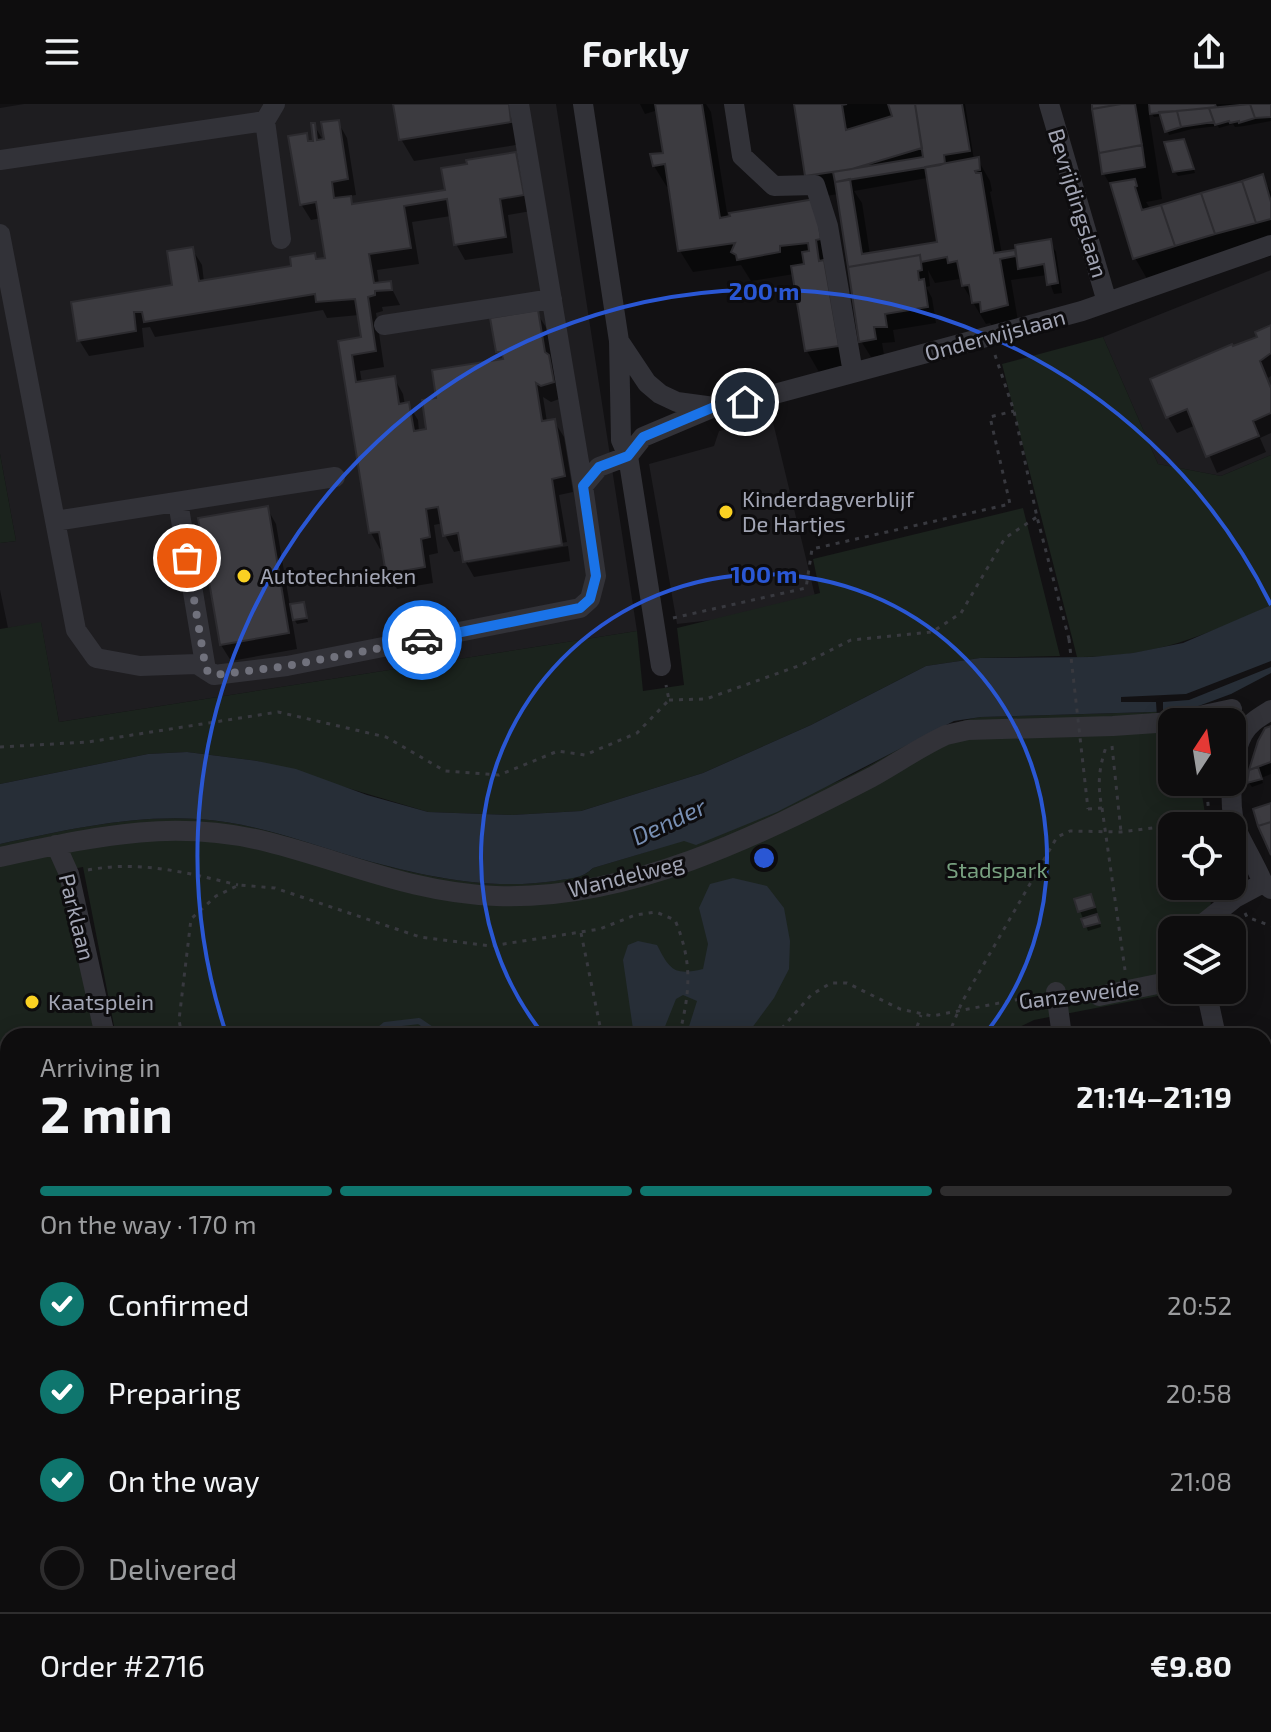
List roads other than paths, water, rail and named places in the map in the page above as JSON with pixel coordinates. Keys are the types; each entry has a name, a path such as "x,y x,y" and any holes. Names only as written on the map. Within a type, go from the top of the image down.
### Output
{"street":[{"path":"0,234 76,630 96,658 140,666 197,664 214,675 287,666 580,608 590,599 596,576 519,104"},
{"name":"Onderwijslaan","path":"583,104 619,341 621,440 628,456 661,666"},
{"path":"734,104 742,156 774,186 815,185 828,226 853,373"},
{"name":"Bevrijdingslaan","path":"1049,104 1107,302"},
{"path":"0,160 270,113 281,239"},
{"name":"Onderwijslaan","path":"628,456 643,437 714,407 745,402 1107,302 1271,245"},
{"path":"384,325 552,299"},
{"name":"Onderwijslaan","path":"619,341 647,383 660,394 677,402 714,407"},
{"path":"583,486 599,467 628,456"},
{"path":"55,521 335,477"},
{"path":"178,502 206,670"},
{"path":"1212,916 1235,898 1267,886 1236,831 1234,769 1242,736 1253,721 1271,710"},
{"name":"Wandelweg","path":"0,857 117,833 204,831 266,842 408,885 440,891 499,896 570,891 628,879 735,844 780,824 946,735 968,730 1158,722"},
{"name":"Parklaan","path":"56,845 69,874 103,1028"},
{"name":"Ganzeweide","path":"1099,996 1158,984"},
{"path":"1056,992 1061,1028"},
{"path":"1209,1004 1214,1028"}],"water":[{"name":"Dender","path":"1271,605 1271,673 1231,694 1193,708 1158,708 1158,712 981,717 954,721 777,812 696,845 684,841 593,868 571,878 504,884 426,875 257,828 198,819 123,821 0,844 0,784 148,754 187,752 296,769 367,795 428,812 512,815 581,811 703,773 811,725 926,666 980,658 1092,657 1183,643"},
{"path":"733,878 767,886 784,908 790,941 789,969 774,998 752,1028 689,1028 697,1001 683,995 676,999 664,1028 633,1028 623,960 628,945 638,941 657,945 670,965 679,971 703,969 708,944 699,908 710,884"}],"waterway":[{"path":"381,1028 419,1021 429,1028"}],"place":[{"name":"Kinderdagverblijf De Hartjes","path":"726,512"},
{"name":"Autotechnieken","path":"244,576"},
{"name":"Kaatsplein","path":"32,1002"}],"park label":[{"name":"Stadspark","path":"997,870"}]}
